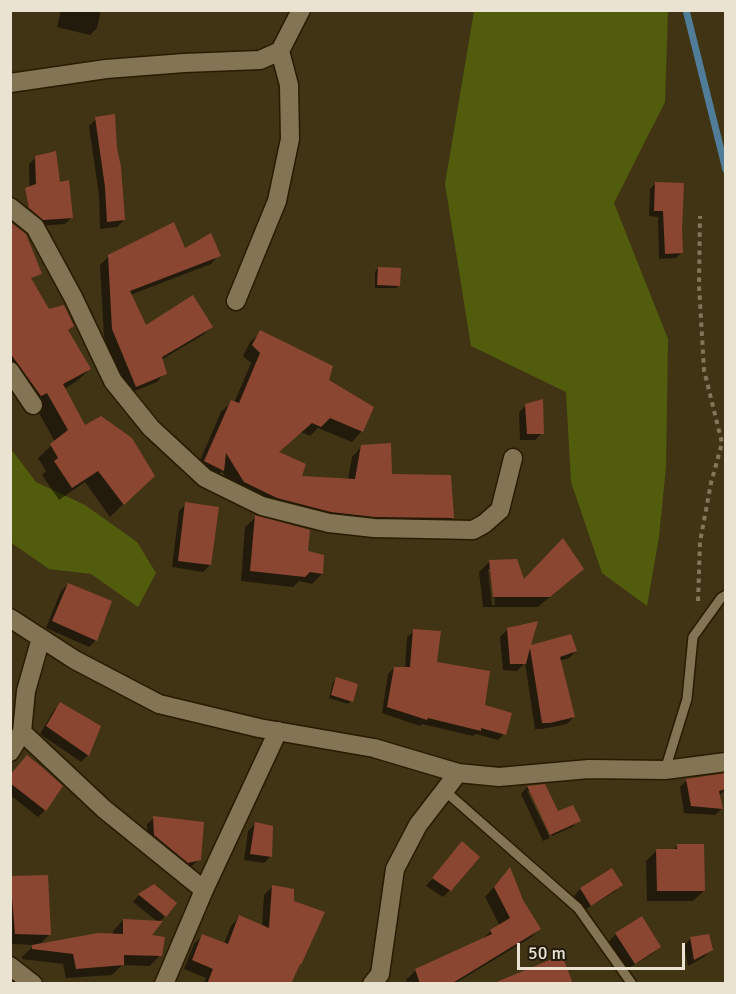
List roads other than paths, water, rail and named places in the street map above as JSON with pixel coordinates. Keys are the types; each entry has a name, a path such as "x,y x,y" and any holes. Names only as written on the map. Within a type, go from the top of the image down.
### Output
{"street":[{"path":"10,83 106,69 260,60 280,51 301,10"},
{"path":"236,301 277,201 290,139 289,85 280,51"},
{"path":"10,207 35,227 73,297 113,381 151,428 205,478 262,506 329,523 374,528 473,530 500,510 513,458"},
{"path":"10,371 33,405"},
{"path":"10,618 75,660 159,704 278,731 374,748 458,773 499,777 589,769 665,770 726,762"},
{"path":"10,752 22,732 26,691 41,638"},
{"path":"164,984 278,731"},
{"path":"22,732 104,809 204,891"},
{"path":"380,981 395,869 418,825 458,773"},
{"path":"10,966 33,984"}],"lane":[{"path":"665,770 687,699 693,637 721,598 726,595"},
{"path":"445,791 578,908 632,984"}],"waterway":[{"path":"686,10 726,170"}]}
